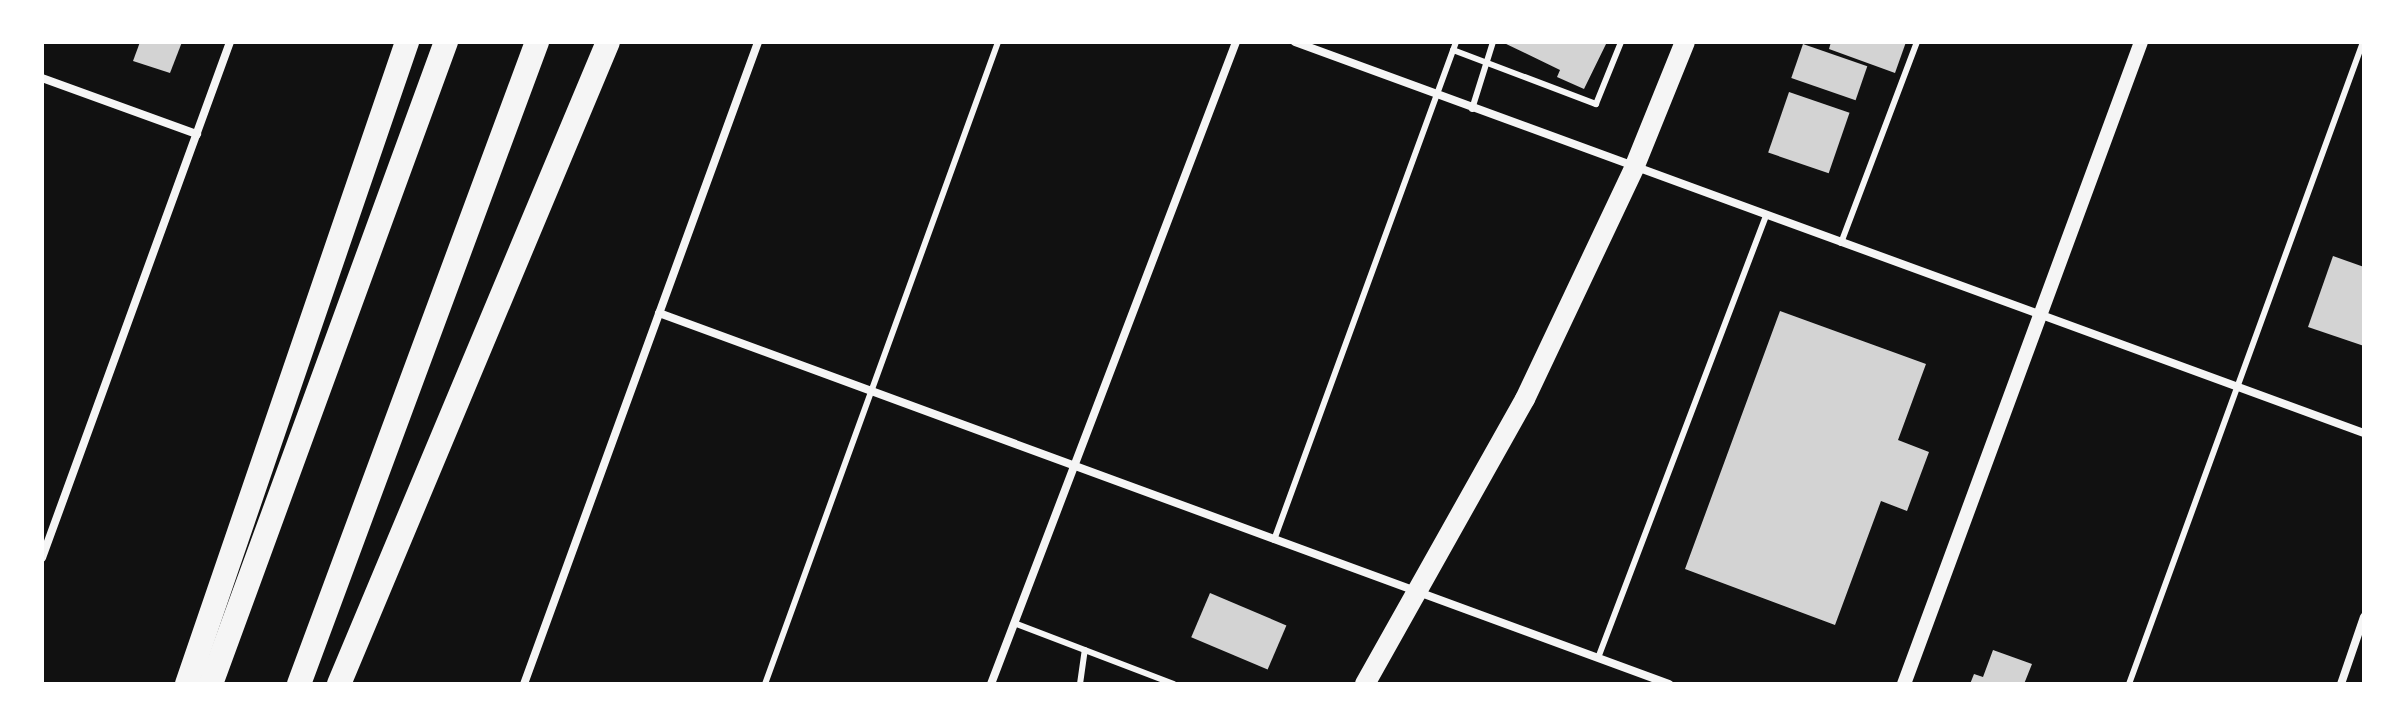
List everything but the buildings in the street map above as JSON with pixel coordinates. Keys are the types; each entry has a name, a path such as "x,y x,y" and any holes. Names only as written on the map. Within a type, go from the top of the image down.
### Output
{"highway":[{"path":"187,684 407,42"},
{"path":"211,684 446,42"},
{"path":"299,684 537,42"},
{"path":"339,684 608,42"}],"main road":[{"path":"1365,684 1419,593 1525,399 1634,168 1685,42"}],"street":[{"path":"42,558 230,42"},
{"path":"524,684 758,42"},
{"path":"991,684 1236,42"},
{"path":"1295,42 2364,433"},
{"path":"1904,684 2141,42"},
{"path":"42,78 197,134"},
{"path":"659,313 1073,468 1669,684"},
{"path":"2341,684 2364,617"}],"lane":[{"path":"765,684 998,42"},
{"path":"1274,540 1456,42"},
{"path":"1472,109 1493,42"},
{"path":"1453,50 1596,104 1621,42"},
{"path":"1841,243 1917,42"},
{"path":"2129,684 2363,42"},
{"path":"1598,658 1766,216"},
{"path":"1014,623 1174,684"},
{"path":"1080,684 1085,650"}]}
